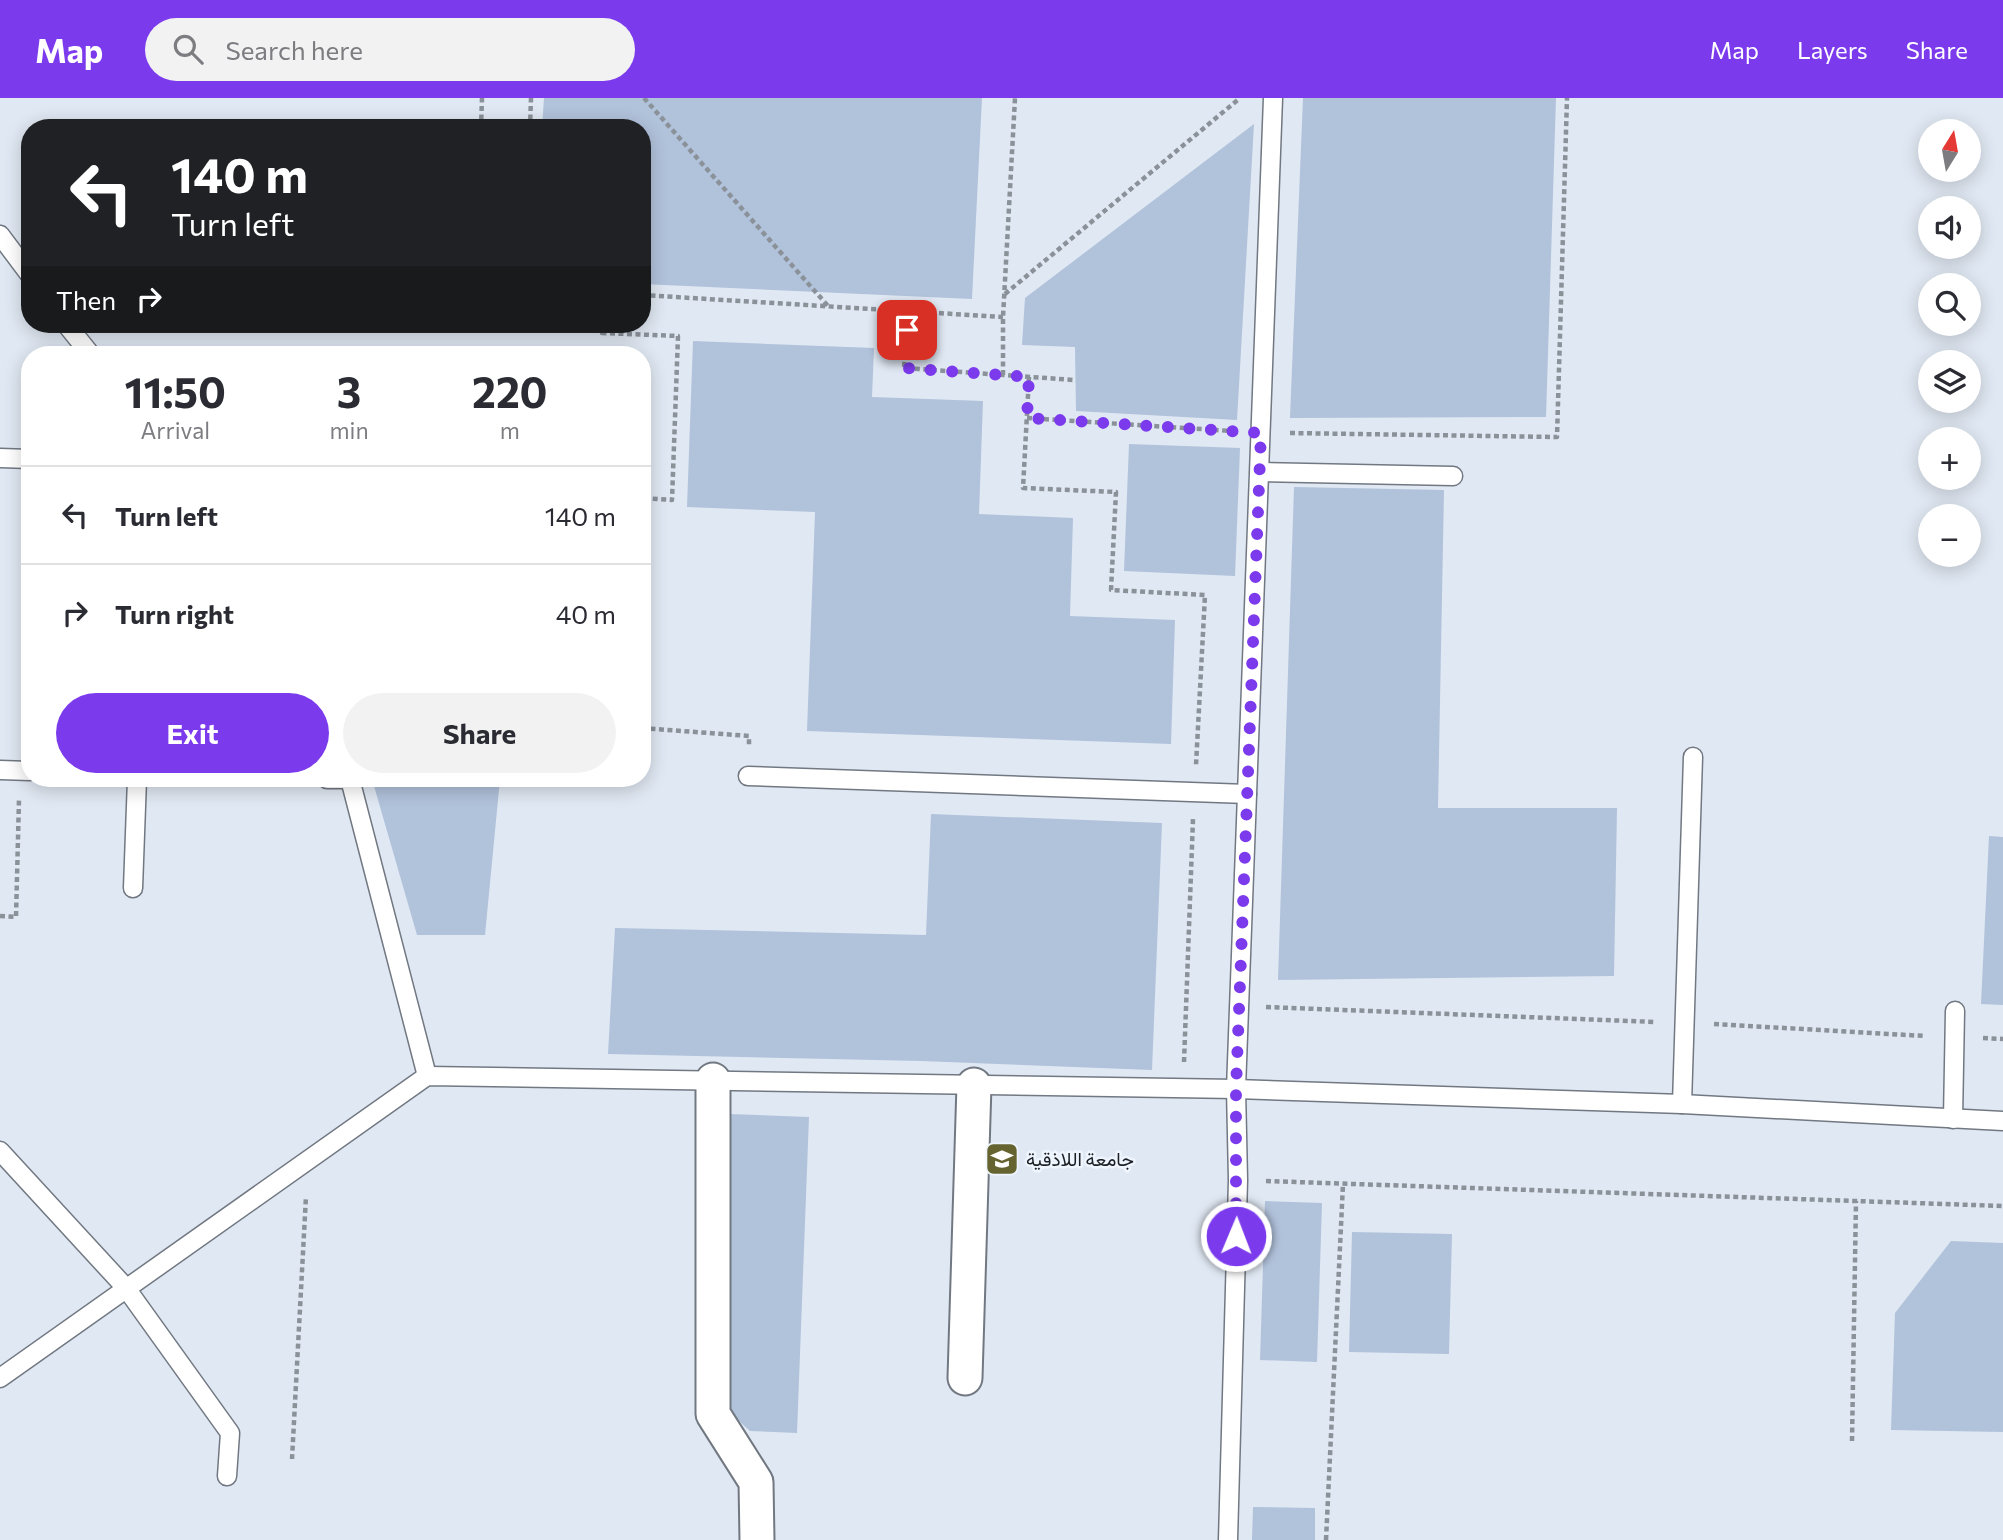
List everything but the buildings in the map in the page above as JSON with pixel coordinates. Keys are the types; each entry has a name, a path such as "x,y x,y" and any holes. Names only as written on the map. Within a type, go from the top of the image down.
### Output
{"street":[{"path":"713,1080 713,1414 756,1482 757,1540"},
{"path":"965,1378 974,1085"}],"lane":[{"path":"1228,1540 1238,1180 1236,1089 1273,98"},
{"path":"0,235 21,263"},
{"path":"0,458 21,459"},
{"path":"1259,472 1452,476"},
{"path":"1682,1104 1693,757"},
{"path":"0,770 21,771"},
{"path":"748,776 1247,794"},
{"path":"133,888 137,787"},
{"path":"352,787 427,1076"},
{"path":"1953,1119 1955,1011"},
{"path":"0,1378 427,1076 1236,1089 1682,1104 2003,1121"},
{"path":"0,1151 126,1288 230,1433 227,1476"}],"path":[{"path":"481,119 482,98"},
{"path":"530,119 531,98"},
{"path":"644,98 828,306"},
{"path":"1003,375 1003,317 1015,98"},
{"path":"1004,294 1240,98"},
{"path":"1027,418 1261,433 1557,437 1567,98"},
{"path":"651,296 1003,317"},
{"path":"908,311 904,368 1074,380"},
{"path":"602,333 678,336 672,500 651,499"},
{"path":"1029,377 1023,488 1116,492 1111,590 1205,595 1194,792 1183,1089"},
{"path":"651,729 748,736 748,776"},
{"path":"0,916 16,917 23,787"},
{"path":"1239,1006 1684,1023 2003,1039"},
{"path":"292,1459 308,1160"},
{"path":"1238,1180 2003,1206"},
{"path":"1326,1540 1343,1184"},
{"path":"1852,1441 1856,1201"}],"shaded area":[{"path":"544,98 982,98 972,299 651,284 651,119 543,119"},
{"path":"1303,98 1556,98 1546,417 1290,418"},
{"path":"1254,124 1237,420 1076,411 1075,347 1022,345 1025,298"},
{"path":"693,341 874,348 872,397 983,401 979,514 1073,518 1070,616 1175,620 1171,744 807,731 815,512 687,507"},
{"path":"1129,444 1240,448 1235,576 1124,571"},
{"path":"1294,487 1444,490 1438,808 1617,808 1614,976 1278,980"},
{"path":"374,787 499,787 485,935 417,935"},
{"path":"931,814 1162,823 1152,1070 921,1061 608,1054 615,928 926,935"},
{"path":"1989,836 2003,837 2003,1005 1981,1004"},
{"path":"729,1114 809,1117 797,1433 750,1431 726,1409"},
{"path":"1265,1201 1322,1203 1317,1362 1260,1360"},
{"path":"1352,1232 1452,1234 1449,1354 1349,1352"},
{"path":"1951,1241 2003,1243 2003,1432 1891,1430 1895,1313"},
{"path":"1253,1507 1315,1508 1315,1540 1252,1540"}],"place":[{"name":"جامعة اللاذقية","path":"1002,1159"}],"route":[{"path":"907,330 904,368 1029,377 1027,418 1261,433 1236,1089 1236,1236"}]}
